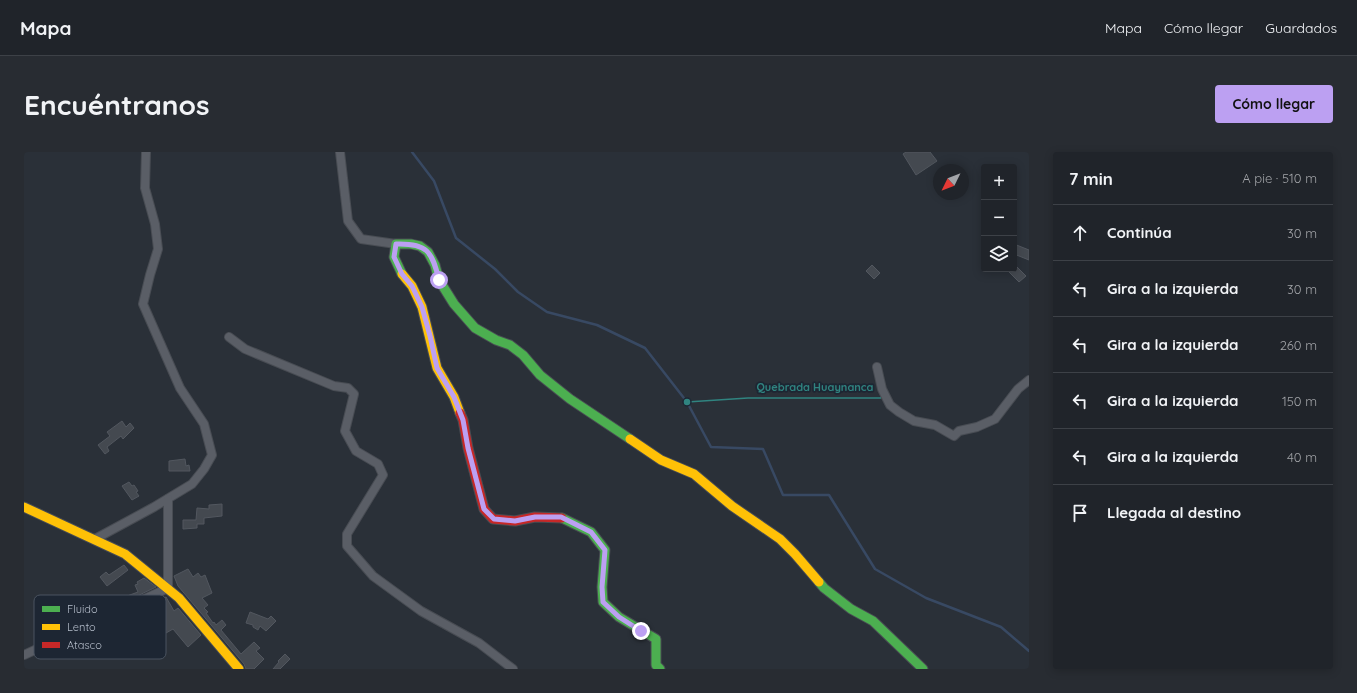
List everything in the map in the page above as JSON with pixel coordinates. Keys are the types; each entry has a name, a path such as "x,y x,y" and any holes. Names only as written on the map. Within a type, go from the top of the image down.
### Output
{"street":[{"path":"95,539 168,499 192,484 204,469 212,455 204,424 180,388 143,304 158,248 155,224 145,188 146,152"},
{"path":"340,152 348,221 361,239 396,244 411,244 420,246 428,252 435,265 439,280 450,298 475,328 496,340 510,345 523,355 540,375 570,399 661,460 694,474 732,506 780,539 796,554 824,588 851,609 873,621 922,669"},
{"path":"396,244 394,257 402,274 412,286 422,307 437,368 454,397 463,420 468,448 484,509 494,519 515,521 535,517 561,517 591,532 605,550 602,587 603,602 619,617 656,639 656,665 660,669"},
{"path":"229,337 245,349 334,386 348,388 354,394 346,431 356,451 378,464 383,475 347,534 347,546 373,576 421,611 479,643 513,669"},
{"path":"877,367 882,389 890,405 914,421 935,425 954,436 959,431 977,427 995,419 1018,389 1029,380"},
{"path":"168,499 168,588"},
{"path":"24,507 125,554 168,588 238,669"},
{"path":"153,595 168,588"},
{"path":"24,655 34,650"}],"building":[{"path":"906,152 930,152 937,161 916,175 903,154"},
{"path":"1017,245 1029,250 1029,260 1017,255"},
{"path":"872,265 880,273 874,279 866,271"},
{"path":"1017,267 1026,276 1019,282 1009,272 1017,272"},
{"path":"122,421 126,427 130,423 134,428 123,439 121,436 107,447 109,451 105,454 98,445 110,436 107,432"},
{"path":"185,459 186,466 189,465 190,471 169,471 169,461"},
{"path":"129,482 132,486 134,485 139,496 132,500 122,486"},
{"path":"222,504 222,516 204,518 204,524 197,524 197,528 183,529 183,520 196,520 197,508 209,509 209,505"},
{"path":"124,565 128,570 107,586 100,577 106,572 109,575"},
{"path":"188,569 193,577 198,573 201,577 205,575 212,593 202,598 208,605 204,608 208,612 206,613 216,625 222,620 226,625 221,630 241,654 254,642 260,648 256,651 264,659 254,669 246,669 244,664 178,586 174,576"},
{"path":"144,578 156,587 139,595 130,595 138,592 135,585 138,584 137,582"},
{"path":"166,597 174,611 178,608 201,635 188,647 173,629 166,633"},
{"path":"250,612 268,619 271,616 276,621 266,631 260,626 258,630 253,627 253,625 246,623"},
{"path":"285,654 290,659 280,669 273,669 279,662 278,661"}],"waterway":[{"path":"412,152 434,181 456,238 495,269 518,292 547,312 597,325 645,348 687,402 711,447 763,449 783,495 829,495 875,569 926,598 1001,627 1029,651"}],"traffic: fast":[{"path":"402,274 394,257 396,244 411,244 420,246 428,252 435,265 439,280 454,304 475,328 496,340 510,345 523,355 540,375 570,399 630,439"},
{"path":"562,518 591,532 605,550 602,587 603,602 619,617 656,639 656,665 660,669"},
{"path":"819,582 824,588 851,609 873,621 923,669"}],"traffic: slow":[{"path":"402,274 412,286 422,307 437,368 454,397 460,413"},
{"path":"630,439 661,460 694,474 732,506 780,539 819,582"},
{"path":"24,507 125,554 179,598 239,669"}],"traffic: jam":[{"path":"460,413 463,420 468,448 484,509 493,519 515,521 535,517 562,518"}],"place":[{"name":"Quebrada Huaynanca","path":"687,402"}],"route":[{"path":"439,280 435,265 428,252 420,246 411,244 396,244 394,257 402,274 412,286 422,307 437,368 454,397 463,420 468,448 484,509 494,519 515,521 535,517 561,517 591,532 605,550 602,587 603,602 619,617 641,631"}]}
